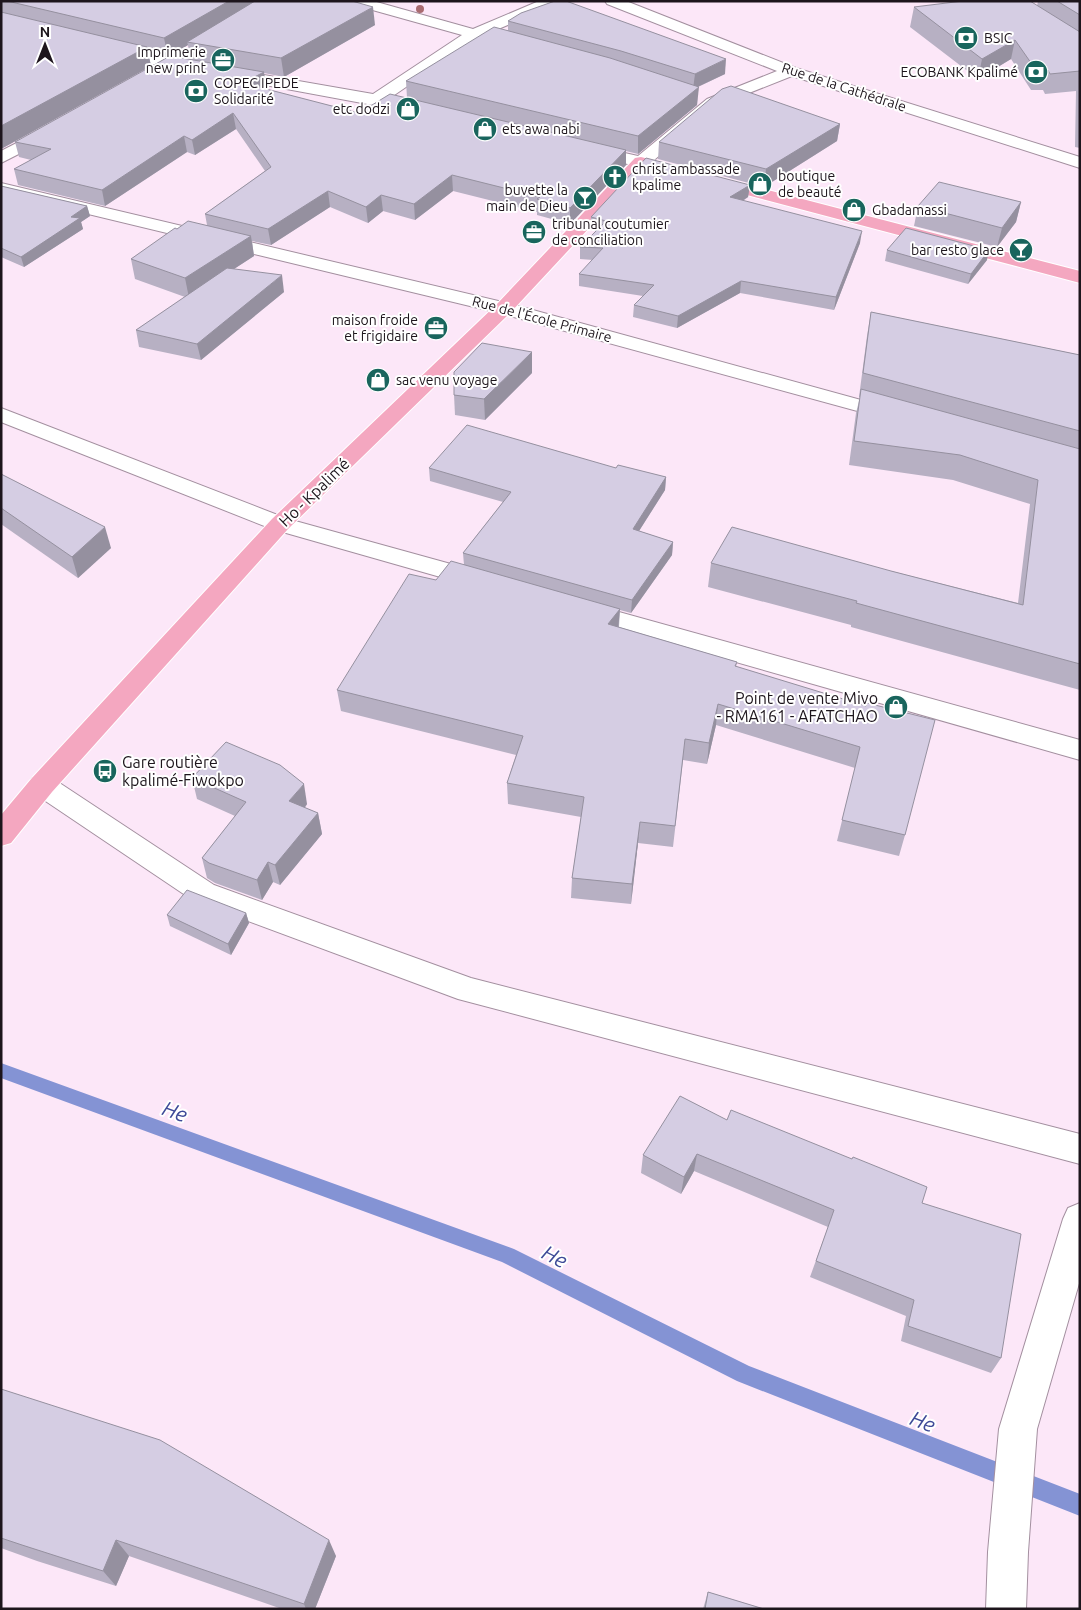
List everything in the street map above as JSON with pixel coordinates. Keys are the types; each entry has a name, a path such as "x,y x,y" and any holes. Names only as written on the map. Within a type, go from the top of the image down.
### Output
{"main road":[{"path":"641,162 1080,277"},
{"name":"Ho - Kpalimé","path":"1,835 42,785 280,524 504,308 641,162"}],"street":[{"path":"356,1 530,48"},
{"path":"377,99 473,34 552,1"},
{"name":"Rue de la Cathédrale","path":"612,1 791,71 1080,162"},
{"path":"95,46 170,64 377,99 433,113"},
{"path":"153,74 195,50"},
{"path":"575,146 641,162 713,102 791,71"},
{"path":"695,96 713,102"},
{"path":"1,158 60,125"},
{"name":"Rue de l'École Primaire","path":"1,188 504,308 916,421"},
{"path":"1,414 280,524 499,586"},
{"path":"566,605 1080,750"},
{"path":"42,785 204,893 469,990 1080,1149"},
{"path":"1006,1609 1008,1552 1018,1428 1080,1219"}],"building":[{"path":"7,1 229,1 164,38"},
{"path":"255,1 352,1 373,7 281,58 187,42"},
{"path":"555,1 566,1 726,59 695,74 621,51 508,21 521,13"},
{"path":"963,1 1030,1 1080,32 1080,71 1050,74 1048,70 1036,70 1015,40 982,59 914,7"},
{"path":"1057,1 1080,1 1080,15"},
{"path":"1,12 147,47 1,126"},
{"path":"494,27 610,58 699,87 638,136 406,81"},
{"path":"170,56 264,72 243,83 359,113 390,94 626,150 570,208 537,199 540,197 452,175 414,204 381,195 366,207 328,191 268,229 205,214 271,167 233,113 192,140 184,136 102,190 14,169 51,149 15,142"},
{"path":"731,86 840,124 766,169 659,142 722,89"},
{"path":"646,158 750,185 730,197 862,231 836,297 741,281 678,316 634,305 654,285 579,274 603,248 580,247 606,221 591,217"},
{"path":"939,182 1021,202 1002,228 918,206"},
{"path":"1,186 87,206 71,217 80,218 21,257 1,248"},
{"path":"188,221 251,236 185,278 131,259 175,228 177,229"},
{"path":"906,228 989,250 971,274 887,250"},
{"path":"227,268 282,275 197,344 136,330"},
{"path":"871,312 1080,355 1080,431 863,373"},
{"path":"482,343 532,352 484,399 454,395 454,372"},
{"path":"861,389 1080,449 1080,664 856,603 857,601 711,563 732,527 1023,605 1038,480 960,455 854,441"},
{"path":"467,425 616,468 618,465 666,477 633,529 673,542 632,600 463,553 511,492 429,468"},
{"path":"1,474 105,527 72,557 1,508"},
{"path":"451,561 620,609 608,624 737,662 735,666 866,706 867,703 935,720 905,835 842,820 860,747 718,704 709,743 685,739 675,826 640,822 632,884 572,878 584,797 507,783 523,736 337,690 409,574 436,580"},
{"path":"226,742 280,765 304,784 289,801 318,813 275,865 268,862 257,880 209,863 202,858 246,802 192,778"},
{"path":"187,890 246,913 228,944 167,915"},
{"path":"680,1096 727,1120 731,1110 927,1187 922,1203 1021,1234 1001,1358 908,1326 914,1300 816,1261 834,1210 697,1154 684,1177 643,1155"},
{"path":"1,1389 160,1440 329,1540 304,1604 116,1540 103,1571 1,1538"},
{"path":"708,1592 764,1609 705,1609"}],"waterway":[{"name":"He","path":"1,1070 507,1255 744,1374 1080,1505"}],"place":[{"name":"BSIC","path":"966,38"},
{"name":"Imprimerie new print","path":"223,60"},
{"name":"ECOBANK Kpalimé","path":"1036,72"},
{"name":"COPEC IPEDE Solidarité","path":"196,91"},
{"name":"etc dodzi","path":"408,109"},
{"name":"ets awa nabi","path":"485,129"},
{"name":"christ ambassade kpalime","path":"615,177"},
{"name":"boutique de beauté","path":"760,184"},
{"name":"buvette la main de Dieu","path":"585,198"},
{"name":"Gbadamassi","path":"854,210"},
{"name":"tribunal coutumier de conciliation","path":"534,232"},
{"name":"bar resto glace","path":"1021,250"},
{"name":"maison froide et frigidaire","path":"436,328"},
{"name":"sac venu voyage","path":"378,380"},
{"name":"Point de vente Mivo - RMA161 - AFATCHAO","path":"896,707"},
{"name":"Gare routière kpalimé-Fiwokpo","path":"105,771"}]}
